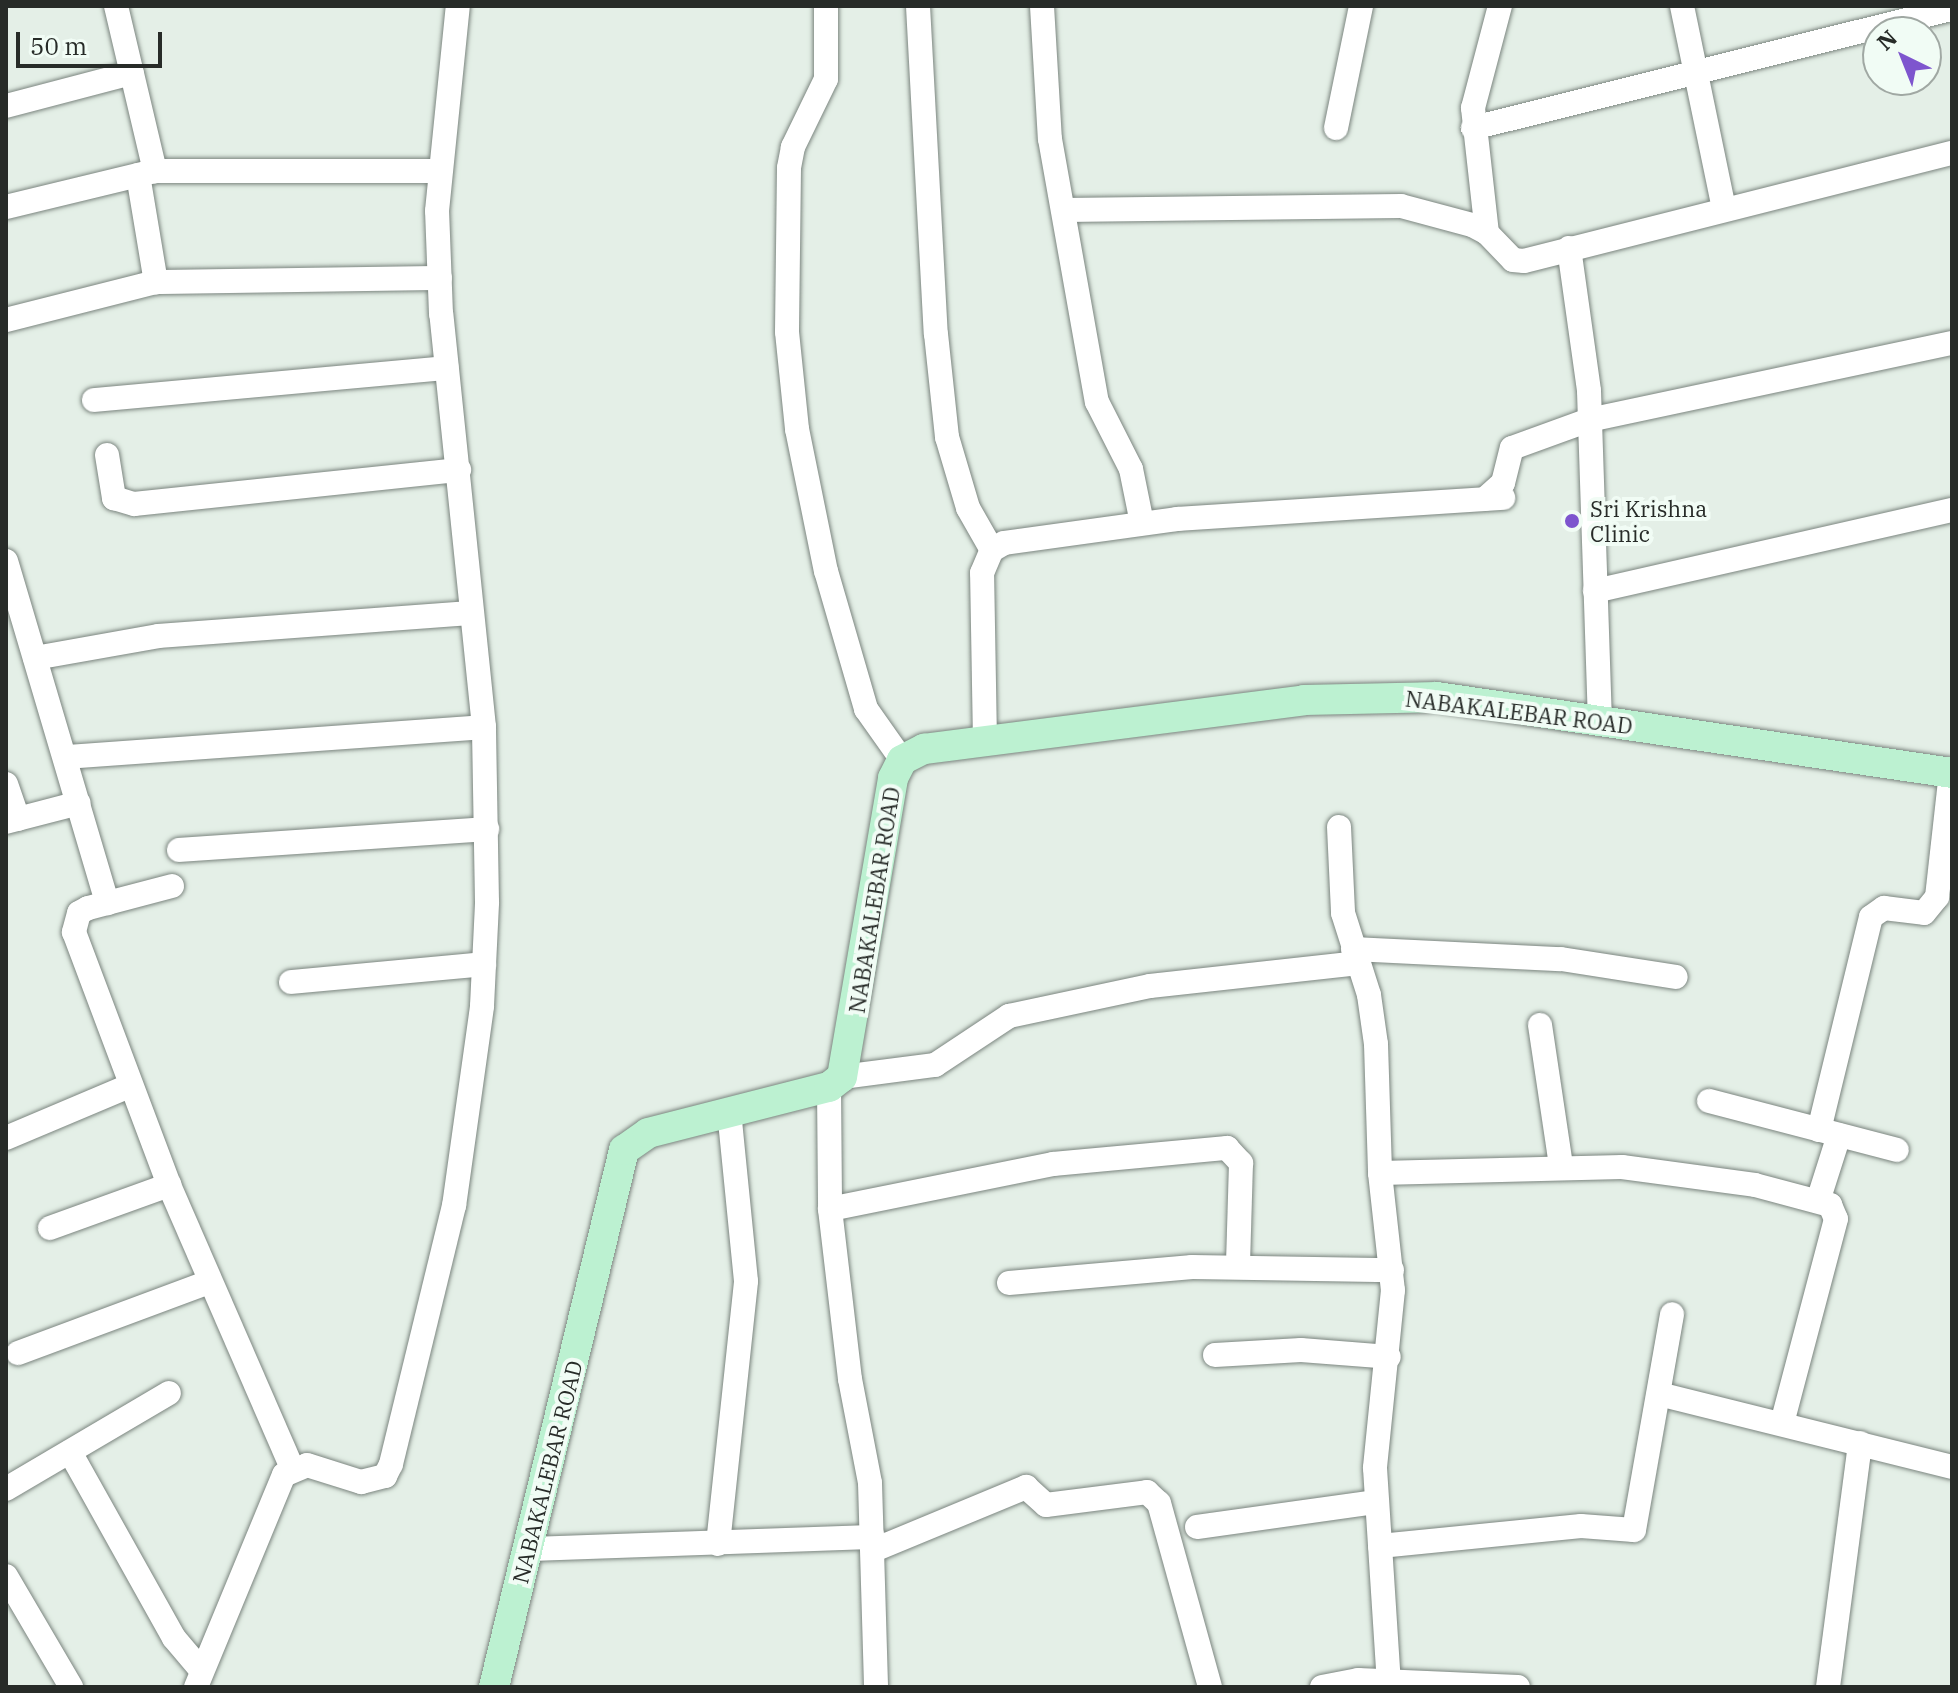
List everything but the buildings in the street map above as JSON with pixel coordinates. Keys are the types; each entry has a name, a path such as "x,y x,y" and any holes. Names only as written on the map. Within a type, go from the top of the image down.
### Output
{"main road":[{"name":"NABAKALEBAR ROAD","path":"494,1687 624,1150 648,1133 836,1082 893,778 902,760 924,749 1304,700 1437,697 1951,773"}],"street":[{"path":"116,6 132,73 146,173 156,282"},
{"path":"199,1678 273,1490 292,1468 307,1465 361,1482 385,1476 391,1464 454,1206 484,964 487,829 484,727 470,613 440,278 438,171 458,6"},
{"path":"826,6 826,79 793,147 789,168 787,332 797,429 826,571 866,709 902,760"},
{"path":"918,6 936,334 947,437 968,508 992,550"},
{"path":"1042,6 1050,139 1097,402 1131,469 1142,523"},
{"path":"1336,128 1361,6"},
{"path":"1487,233 1473,128 1476,88 1500,6"},
{"path":"1682,6 1724,209"},
{"path":"1473,128 1694,70 1952,9"},
{"path":"6,106 132,73"},
{"path":"1064,210 1401,206 1487,233 1513,260 1952,153"},
{"path":"6,207 146,173 438,171"},
{"path":"1569,248 1586,356 1600,721"},
{"path":"6,320 156,282 440,278"},
{"path":"985,741 982,573 992,550 1034,535 1142,523 1494,498 1503,483 1512,448 1589,420 1952,343"},
{"path":"94,400 447,368"},
{"path":"107,455 114,498 134,504 459,470"},
{"path":"1595,591 1952,510"},
{"path":"6,561 10,591 66,757 107,903"},
{"path":"35,658 158,636 470,613"},
{"path":"66,757 484,727"},
{"path":"1818,1201 1871,917 1884,908 1924,913 1937,897 1951,773"},
{"path":"6,784 12,820 79,803"},
{"path":"1339,827 1340,892 1376,1044 1380,1173 1392,1270 1389,1357 1377,1430 1376,1502 1388,1684"},
{"path":"179,850 487,829"},
{"path":"172,886 79,913 74,932 129,1086 169,1185 292,1468"},
{"path":"876,1687 873,1543 830,1209 836,1082 935,1065 1009,1016 1164,984 1356,956 1561,959 1676,977"},
{"path":"291,982 484,964"},
{"path":"1540,1025 1561,1166"},
{"path":"6,1138 129,1086"},
{"path":"1709,1101 1897,1150"},
{"path":"718,1544 746,1281 729,1112"},
{"path":"830,1209 1053,1164 1227,1148 1241,1163 1238,1266"},
{"path":"1380,1173 1561,1166 1693,1174 1830,1205 1836,1219 1782,1423"},
{"path":"50,1228 169,1185"},
{"path":"1009,1283 1238,1266 1392,1270"},
{"path":"18,1353 209,1282"},
{"path":"1380,1546 1581,1526 1634,1530 1672,1314"},
{"path":"1215,1355 1301,1350 1389,1357"},
{"path":"6,1489 169,1393"},
{"path":"1659,1394 1952,1467"},
{"path":"1828,1687 1860,1443"},
{"path":"70,1452 199,1678"},
{"path":"529,1549 873,1543 1026,1487 1046,1505 1147,1492 1159,1503 1210,1687"},
{"path":"1197,1527 1376,1502"},
{"path":"6,1576 71,1687"},
{"path":"1322,1687 1388,1684 1518,1687"}],"place":[{"name":"Sri Krishna Clinic","path":"1572,521"}]}
